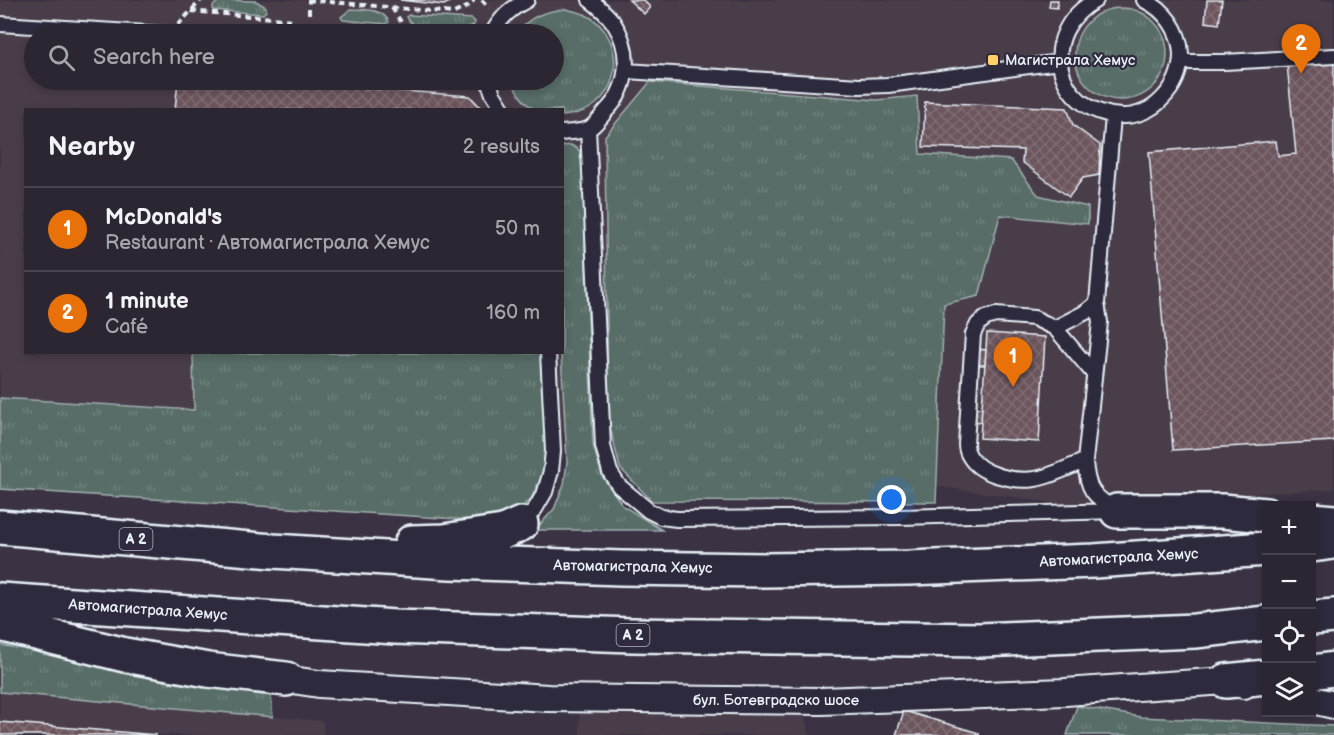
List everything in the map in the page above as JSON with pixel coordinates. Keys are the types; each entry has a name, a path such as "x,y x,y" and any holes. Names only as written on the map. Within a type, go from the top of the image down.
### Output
{"highway":[{"path":"1117,511 1222,511 1262,515"},
{"path":"1316,520 1334,522"},
{"path":"273,551 444,541 503,532 521,524"},
{"name":"Автомагистрала Хемус","path":"0,527 273,551 450,562 621,568 764,570 909,568 1094,561 1262,549"},
{"path":"1316,544 1334,542"},
{"name":"Автомагистрала Хемус","path":"0,600 395,627 632,635 980,640 1195,631 1262,623"},
{"path":"1316,617 1334,615"},
{"path":"0,624 125,655 208,670 286,680"},
{"path":"1316,671 1334,669"},
{"path":"1226,681 1262,677"}],"street":[{"name":"бул. Ботевградско шосе","path":"286,680 548,698 764,701 1065,692 1226,681 1262,689"},
{"path":"1316,701 1334,705"}],"lane":[{"path":"498,24 513,7 527,0"},
{"path":"564,133 588,129 613,105 622,87 626,71 626,54 621,36 612,20 590,0"},
{"path":"1095,0 1078,11 1068,24 1061,41 1059,62 1069,89 1077,98 1089,108 1101,114 1113,116 1136,114 1149,109 1160,102 1178,76 1181,62 1177,33 1170,20 1153,4 1144,0"},
{"path":"0,24 24,25"},
{"path":"1181,62 1334,56"},
{"path":"626,71 859,86 888,85 1059,62"},
{"path":"492,90 502,108"},
{"path":"1113,116 1097,303 1100,322 1085,461 1086,478 1092,492 1117,511"},
{"path":"588,129 603,446 610,472 619,486 649,511 661,517 677,519 890,517 1117,511"},
{"path":"1055,328 1086,312 1097,303"},
{"path":"1085,461 1035,479 1019,479 994,475 970,459 967,452 973,334 978,324 996,315 1034,318 1055,328 1094,374"},
{"path":"521,524 535,509 545,492 551,471 553,451 548,354"}],"path":[{"path":"176,24 201,0"},
{"path":"307,24 308,0 454,13 467,7 474,0"},
{"path":"392,8 402,24"}],"shaded area":[{"path":"0,0 1334,0 1334,489 1068,505 546,430 0,398"},
{"path":"0,692 323,721 323,735 0,735"},
{"path":"579,708 804,713 809,735 580,735"}],"green space":[{"path":"220,0 256,1 266,7 266,11 263,14 213,10 213,6"},
{"path":"1121,8 1138,12 1153,22 1163,37 1167,54 1163,71 1153,86 1138,96 1121,100 1104,96 1089,86 1079,71 1075,54 1079,37 1089,22 1104,12"},
{"path":"351,9 378,12 389,22 386,24 343,20 341,17"},
{"path":"566,9 584,14 596,21 605,31 611,43 614,55 612,81 606,93 597,103 585,111 564,116 564,108 532,108 517,90 564,90 564,24 525,24 551,11"},
{"path":"409,15 472,19 475,22 474,24 412,24 406,17"},
{"path":"650,82 877,100 917,96 920,154 1011,160 1038,195 1088,207 1088,224 1000,215 979,296 944,304 936,502 652,501 620,468 608,419 605,136"},
{"path":"571,145 579,150 582,161 593,445 602,476 623,506 662,530 535,530 554,509 564,484 567,462 561,354 564,354 564,146"},
{"path":"193,354 540,354 546,430 544,471 530,501 507,516 472,520 0,489 0,398 194,410"},
{"path":"0,645 101,663 254,683 271,697 273,717 0,692"},
{"path":"1077,706 1141,717 1334,726 1334,735 1067,735"}],"building":[{"path":"400,0 453,0 444,5"},
{"path":"629,0 643,0 650,7 644,14"},
{"path":"1050,0 1058,0 1057,8 1049,7"},
{"path":"1207,0 1222,0 1219,24 1205,22"},
{"path":"1334,60 1334,441 1173,450 1149,152 1276,141 1278,156 1296,154 1287,64"},
{"path":"177,90 389,90 470,96 481,108 175,108"},
{"path":"925,102 1067,108 1073,125 1100,145 1099,175 1083,178 1069,197 1022,162 1023,150 923,147"},
{"path":"987,333 1045,337 1039,442 980,438"},
{"path":"978,349 986,350 985,365 977,365"},
{"path":"973,408 982,408 981,422 972,421"},
{"path":"904,711 979,733 979,735 896,735"},
{"path":"0,722 157,735 0,735"}],"place":[{"name":"Магистрала Хемус","path":"993,60"},
{"name":"1 minute","path":"1301,74"},
{"name":"McDonald's","path":"1013,387"}]}
